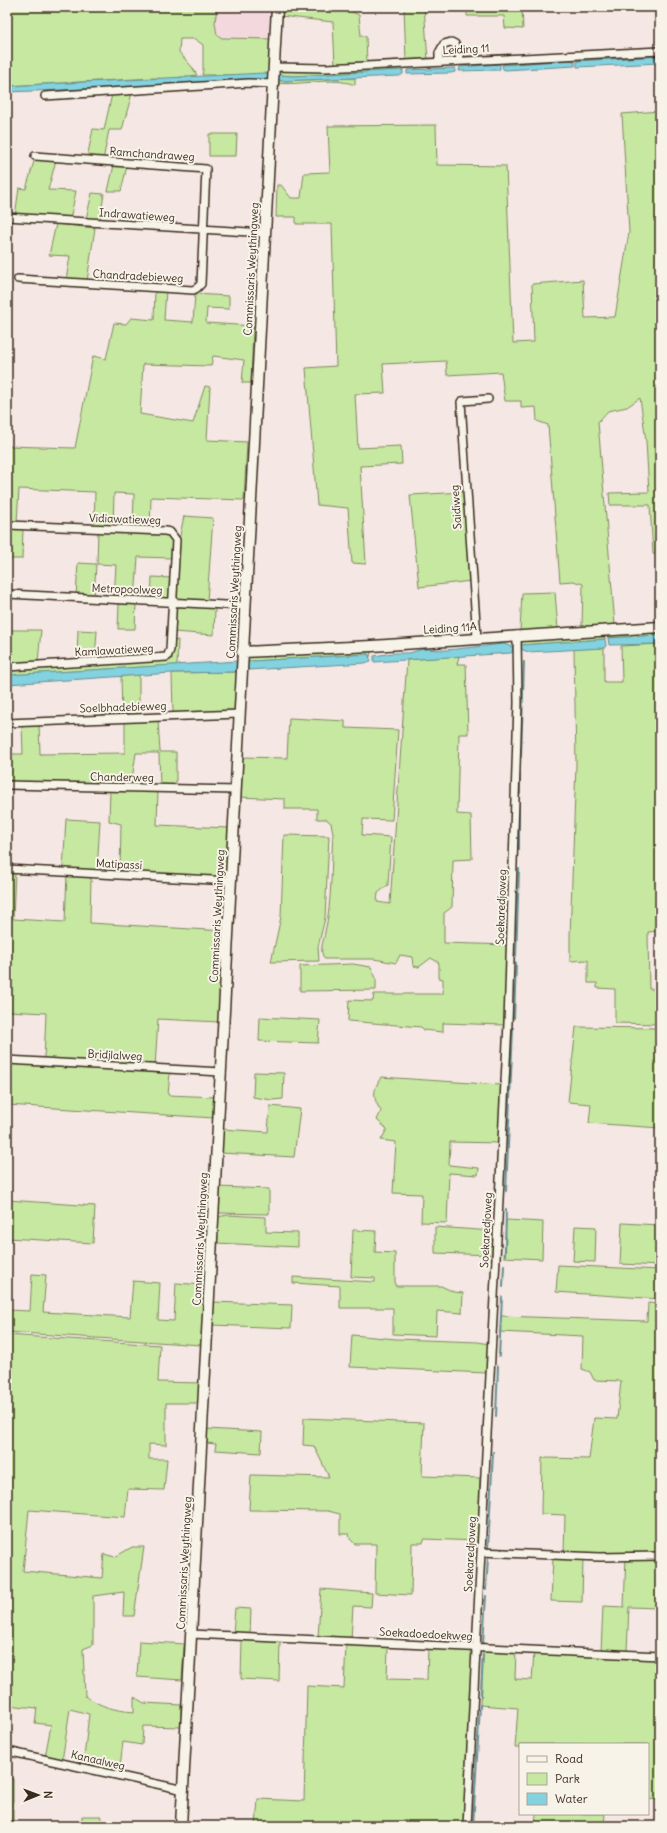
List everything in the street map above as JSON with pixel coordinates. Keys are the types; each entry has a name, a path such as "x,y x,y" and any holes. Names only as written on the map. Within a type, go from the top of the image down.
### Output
{"main road":[{"name":"Commissaris Weythingweg","path":"181,1826 277,7"},
{"name":"Leiding 11A","path":"242,656 477,638 517,638 660,627"}],"street":[{"path":"439,62 441,47 447,42 455,44 460,61"},
{"name":"Leiding 11","path":"45,96 249,83 273,76 326,68 660,51"},
{"name":"Ramchandraweg","path":"35,156 206,169 203,230"},
{"name":"Indrawatieweg","path":"7,217 265,233"},
{"name":"Chandradebieweg","path":"18,279 193,290 201,284 203,230"},
{"name":"Saidiweg","path":"477,638 461,402 488,399"},
{"name":"Vidiawatieweg","path":"7,525 170,532 176,540 172,602"},
{"name":"Metropoolweg","path":"7,594 126,602 172,602 246,606"},
{"name":"Kamlawatieweg","path":"7,667 164,658 169,653 172,602"},
{"name":"Soekaredjoweg","path":"467,1826 510,959 518,703 517,638"},
{"name":"Soelbhadebieweg","path":"7,723 239,714"},
{"name":"Chanderweg","path":"7,786 236,790"},
{"name":"Matipassi","path":"7,869 231,881"},
{"name":"Bridjlalweg","path":"7,1060 221,1072"},
{"path":"481,1552 600,1557 660,1556"},
{"name":"Soekadoedoekweg","path":"192,1634 660,1656"},
{"name":"Kanaalweg","path":"7,1750 184,1790"}],"shaded area":[{"path":"217,7 274,7 273,39 222,38 217,35 215,22"}],"green space":[{"path":"7,7 217,7 215,23 217,35 222,38 273,39 269,75 202,75 203,45 195,39 180,39 179,52 197,75 168,79 153,78 7,86"},
{"path":"280,7 349,7 352,12 359,15 361,36 366,36 367,63 335,65 333,22 280,16"},
{"path":"404,7 424,7 428,60 406,61"},
{"path":"467,7 522,7 523,29 505,28 504,16 467,16"},
{"path":"660,53 660,56 577,61 577,57"},
{"path":"574,57 575,62 571,60 503,65 502,62"},
{"path":"401,67 403,71 293,76 279,75 278,79 281,81 355,78 355,85 336,81 286,84 276,83 279,70"},
{"path":"132,93 122,130 109,130 103,160 87,158 93,129 104,130 112,94"},
{"path":"660,111 660,555 653,554 650,505 610,505 609,493 649,492 646,441 640,398 627,407 608,411 598,422 615,625 582,628 583,584 573,581 560,582 548,425 537,421 536,407 521,408 521,401 505,401 501,372 447,375 446,361 383,364 385,393 355,394 358,448 401,446 402,464 360,466 366,564 352,563 348,508 317,505 306,368 336,366 332,224 296,224 296,217 276,217 277,185 281,185 291,198 301,198 304,173 330,172 328,126 436,125 437,165 506,166 513,343 534,342 532,284 583,280 585,318 615,317 629,232 622,114"},
{"path":"209,134 237,134 236,156 209,156"},
{"path":"35,158 56,160 48,190 76,191 70,220 15,216 19,188 26,189"},
{"path":"114,165 127,166 121,191 108,191"},
{"path":"92,193 104,194 100,220 86,219"},
{"path":"56,224 95,228 87,281 66,280 70,256 49,255"},
{"path":"155,290 166,290 164,320 193,322 195,294 229,296 229,309 207,308 206,323 253,326 251,383 242,383 244,360 213,356 211,366 143,364 140,414 193,423 205,386 210,387 207,440 247,442 244,500 151,497 150,529 133,529 134,494 114,493 113,528 94,527 95,492 19,489 17,522 7,522 7,446 75,448 93,356 106,359 114,323 126,324 131,318 154,320"},
{"path":"464,492 471,581 419,587 410,495"},
{"path":"184,516 213,518 207,601 177,599 176,596 179,540"},
{"path":"7,527 23,528 22,559 7,559"},
{"path":"98,531 167,534 173,540 173,558 138,557 135,600 114,599 116,565 97,564"},
{"path":"78,563 96,564 94,598 76,596"},
{"path":"152,577 172,578 170,601 151,600"},
{"path":"555,592 558,629 520,631 522,593"},
{"path":"119,604 136,604 135,629 118,629"},
{"path":"182,606 215,608 214,635 174,632 175,610"},
{"path":"660,629 660,635 608,638 608,634"},
{"path":"7,630 41,630 38,662 7,664"},
{"path":"78,630 97,631 95,659 77,660"},
{"path":"605,634 605,639 521,645 521,640"},
{"path":"178,640 177,665 7,675 7,670 172,659 174,641"},
{"path":"660,644 660,931 648,932 649,989 660,989 660,1024 615,1023 615,989 597,988 597,983 588,983 588,960 570,961 576,764 574,649 604,648 604,682 622,682 621,646"},
{"path":"371,650 370,657 368,654 252,661 247,663 248,658 251,656"},
{"path":"459,657 457,664 466,664 468,734 459,734 457,814 471,815 472,859 453,860 452,907 444,913 444,943 509,945 504,1025 443,1023 443,1032 424,1030 421,1027 348,1021 349,1000 373,1001 374,994 443,994 443,979 439,978 439,963 431,958 419,967 413,966 412,957 400,955 396,963 374,959 325,959 322,953 322,946 330,896 333,833 331,823 326,819 317,819 317,809 285,809 285,799 239,797 241,757 287,758 289,718 345,721 345,728 398,730 392,820 363,819 362,835 391,837 388,885 378,893 377,902 390,904 407,660"},
{"path":"236,669 238,669 236,709 234,711 173,714 172,673 235,672"},
{"path":"139,675 139,715 122,715 121,676"},
{"path":"158,720 160,752 176,752 176,787 160,787 159,753 136,753 131,786 7,783 7,754 23,754 22,724 39,723 40,754 125,753 125,721"},
{"path":"110,790 158,790 157,825 229,828 227,876 224,878 120,872 121,824 109,821"},
{"path":"66,819 100,821 97,872 63,870"},
{"path":"284,835 329,836 325,918 318,947 319,961 271,962 281,917"},
{"path":"7,872 15,872 13,919 65,922 67,874 91,876 90,923 225,931 220,1022 158,1019 155,1067 44,1060 46,1013 7,1011"},
{"path":"353,964 371,967 376,978 376,990 300,991 300,966"},
{"path":"260,1017 320,1020 318,1043 259,1041"},
{"path":"576,1027 660,1028 660,1128 589,1123 591,1104 568,1102"},
{"path":"7,1062 170,1072 168,1095 216,1097 214,1118 7,1105"},
{"path":"254,1072 284,1073 283,1099 272,1100 253,1097"},
{"path":"381,1077 501,1085 499,1143 450,1142 449,1165 479,1168 478,1175 449,1173 447,1223 421,1222 422,1194 393,1193 396,1142 381,1140 387,1129 377,1120 381,1111 376,1102 375,1090"},
{"path":"270,1106 300,1109 294,1157 221,1153 222,1129 268,1132"},
{"path":"218,1187 269,1189 269,1214 217,1213"},
{"path":"7,1200 95,1206 93,1243 7,1238"},
{"path":"228,1215 266,1217 266,1232 298,1233 298,1247 216,1243 217,1217"},
{"path":"506,1220 543,1222 542,1259 504,1257"},
{"path":"622,1223 660,1225 660,1266 620,1264"},
{"path":"575,1226 596,1227 595,1262 573,1261"},
{"path":"435,1227 493,1231 492,1255 435,1253"},
{"path":"353,1230 376,1231 375,1252 395,1253 395,1286 441,1286 454,1292 463,1293 462,1313 437,1311 436,1336 393,1334 393,1308 340,1308 340,1286 293,1283 293,1277 375,1282 375,1278 351,1277"},
{"path":"558,1265 660,1270 660,1299 556,1292"},
{"path":"32,1274 46,1275 43,1312 130,1317 133,1281 160,1283 158,1320 174,1321 176,1283 204,1285 206,1287 204,1343 201,1345 7,1332 7,1310 30,1311"},
{"path":"213,1302 292,1305 291,1328 211,1325"},
{"path":"648,1303 660,1304 660,1605 658,1605 658,1608 629,1607 627,1651 601,1651 603,1606 624,1607 626,1555 564,1554 565,1515 541,1514 542,1458 589,1459 594,1418 617,1419 621,1381 594,1380 590,1372 582,1369 583,1336 500,1332 501,1316 647,1321"},
{"path":"7,1335 160,1345 158,1382 202,1383 201,1403 166,1403 166,1445 149,1444 149,1459 167,1459 164,1490 128,1489 125,1517 29,1510 23,1571 102,1578 104,1554 115,1557 132,1547 144,1547 134,1616 123,1616 124,1592 93,1596 93,1645 83,1649 85,1696 108,1707 134,1712 134,1697 144,1703 181,1705 181,1727 143,1726 142,1745 123,1742 119,1775 83,1766 89,1714 70,1709 62,1761 45,1757 51,1725 35,1723 37,1708 7,1705"},
{"path":"352,1335 396,1339 478,1342 489,1344 487,1373 350,1367"},
{"path":"304,1418 424,1423 422,1476 480,1478 478,1541 424,1539 423,1543 412,1543 411,1595 375,1593 376,1544 355,1544 350,1539 349,1534 340,1534 340,1514 328,1511 249,1510 251,1475 329,1477 314,1446 303,1445"},
{"path":"206,1429 262,1432 261,1453 215,1450 216,1444 206,1443"},
{"path":"553,1558 583,1559 582,1602 551,1601"},
{"path":"321,1589 372,1593 371,1607 353,1606 351,1640 318,1638"},
{"path":"235,1608 251,1609 250,1634 233,1634"},
{"path":"242,1639 280,1641 279,1681 241,1679"},
{"path":"139,1641 184,1644 182,1680 137,1677"},
{"path":"346,1644 388,1646 387,1679 427,1680 428,1648 469,1650 473,1655 464,1826 256,1826 258,1799 304,1801 307,1686 344,1688"},
{"path":"483,1650 516,1651 515,1679 532,1680 534,1652 660,1659 660,1800 649,1799 649,1743 519,1743 519,1748 515,1748 518,1708 480,1705"},
{"path":"7,1777 13,1779 13,1826 7,1826"},
{"path":"536,1815 605,1815 604,1826 535,1826"},
{"path":"82,1816 101,1816 100,1826 82,1826"}],"water":[{"path":"660,56 660,63 577,67 577,61"},
{"path":"571,60 575,62 575,66 505,70 503,69 502,65"},
{"path":"500,64 500,69 498,70 459,71 460,67"},
{"path":"455,68 455,72 451,73 407,74 407,70"},
{"path":"403,71 403,74 399,76 281,81 278,79 279,75 293,76"},
{"path":"265,73 269,75 268,82 7,92 7,86"},
{"path":"660,635 660,644 609,645 608,638"},
{"path":"605,639 606,646 604,648 528,652 521,649 521,645"},
{"path":"504,644 513,647 513,651 511,653 374,662 374,656 393,653 409,653 423,649 446,650"},
{"path":"368,654 371,661 365,663 248,670 246,668 247,663 252,661"},
{"path":"239,661 238,669 236,669 235,672 172,673 7,684 7,675"}],"waterway":[{"path":"521,757 524,662"},
{"path":"520,773 520,794"},
{"path":"519,801 519,850"},
{"path":"516,956 519,869"},
{"path":"514,1018 516,963"},
{"path":"506,1191 513,1028"},
{"path":"505,1255 506,1209"},
{"path":"503,1287 504,1265"},
{"path":"499,1356 502,1297"},
{"path":"496,1416 498,1366"},
{"path":"488,1548 493,1452"},
{"path":"486,1589 488,1557"},
{"path":"483,1643 486,1596"},
{"path":"481,1696 483,1655"},
{"path":"473,1826 480,1705"}]}
